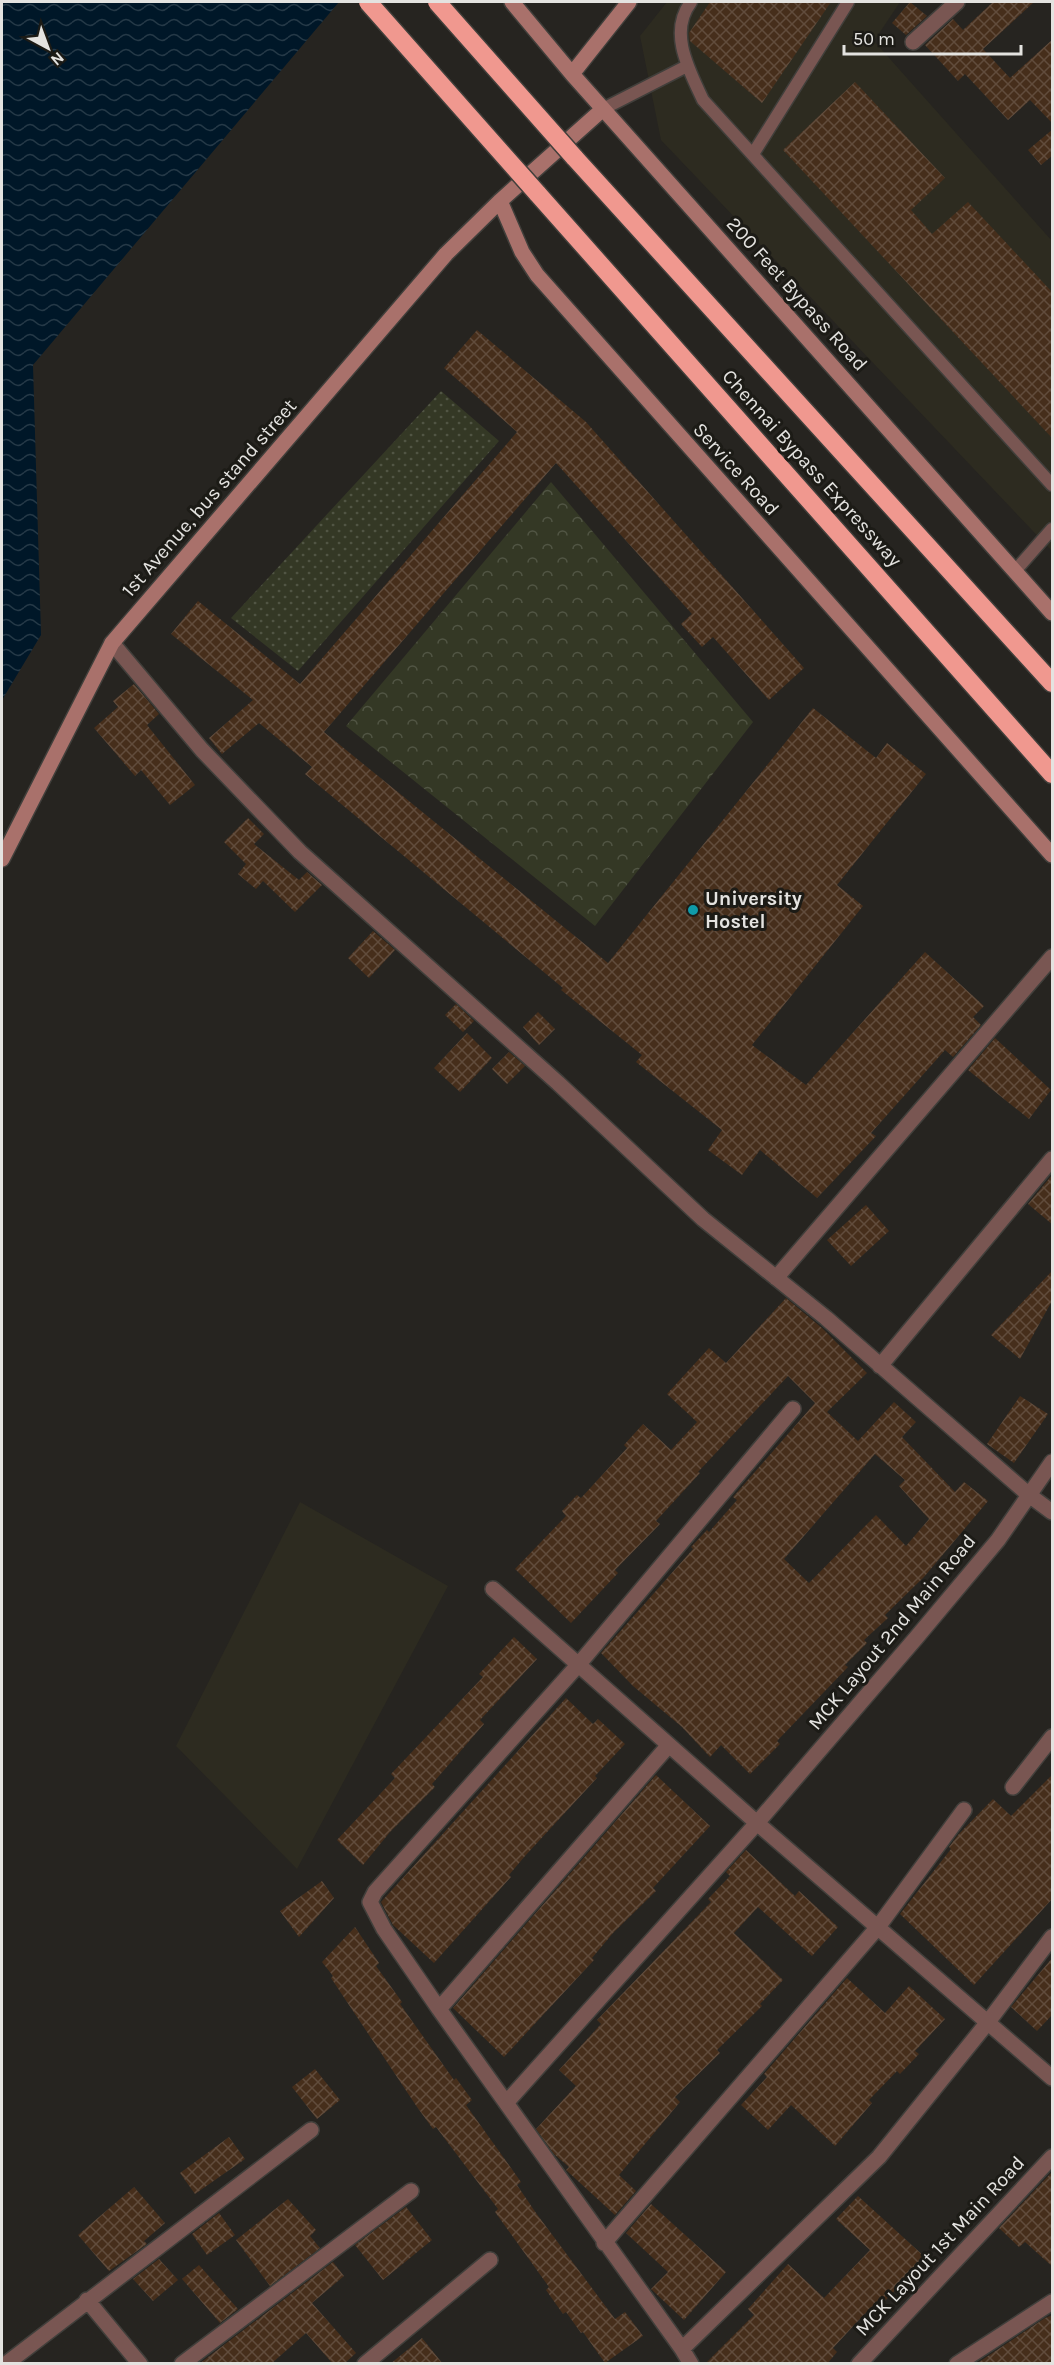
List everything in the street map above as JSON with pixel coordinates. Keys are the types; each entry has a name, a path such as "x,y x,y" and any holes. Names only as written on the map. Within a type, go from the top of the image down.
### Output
{"highway":[{"name":"Chennai Bypass Expressway","path":"368,2 1053,774"},
{"name":"Chennai Bypass Expressway","path":"437,2 574,157 1053,683"}],"street":[{"name":"200 Feet Bypass Road","path":"512,2 572,74 1053,613"},
{"path":"572,74 629,2"},
{"path":"913,42 957,2"},
{"path":"500,201 603,109"},
{"name":"1st Avenue, bus stand street","path":"2,859 112,643 446,254 500,201"},
{"name":"Service Road","path":"500,201 522,252 551,291 1053,855"},
{"path":"112,643 202,750 300,852 558,1083 703,1219 880,1366 1029,1495 1053,1512"},
{"path":"776,1278 1053,957"},
{"path":"880,1366 1053,1159"},
{"path":"691,2364 439,2009 384,1929 370,1902 375,1892 426,1832 579,1664 793,1409"},
{"name":"MCK Layout 2nd Main Road","path":"506,2103 756,1823 943,1606 998,1540 1053,1462"},
{"path":"494,1589 756,1823 1053,2078"},
{"path":"1013,1786 1053,1737"},
{"path":"439,2009 669,1745"},
{"path":"604,2243 878,1927 964,1810"},
{"path":"682,2349 879,2157 988,2022 1053,1936"},
{"path":"6,2364 311,2130"},
{"name":"MCK Layout 1st Main Road","path":"859,2364 1053,2157"},
{"path":"182,2364 411,2191"},
{"path":"365,2364 490,2260"},
{"path":"87,2300 140,2364"},
{"path":"957,2364 1053,2302"}],"lane":[{"path":"691,2 682,14 681,40 687,66 703,100 1053,485"},
{"path":"753,154 848,2"},
{"path":"603,109 687,66"},
{"path":"1015,571 1053,529"}],"shaded area":[{"path":"667,2 900,2 874,41 1052,241 1052,551 661,140 640,36"},
{"path":"300,1502 448,1586 297,1869 176,1746"}],"green space":[{"path":"441,391 499,441 298,671 231,618"},
{"path":"551,482 753,722 595,926 346,726"}],"water":[{"path":"2,2 339,2 33,365 41,635 2,700"}],"building":[{"path":"710,2 831,2 762,103 690,41 689,33"},
{"path":"910,2 927,16 906,35 892,23"},
{"path":"993,2 1034,2 983,49 1010,78 1053,39 1053,124 1030,100 1008,120 965,74 958,81 925,45 953,19 963,30"},
{"path":"855,82 945,178 911,210 932,234 968,202 1053,293 1053,439 783,150"},
{"path":"1053,129 1053,155 1041,165 1028,150"},
{"path":"477,330 586,422 804,668 769,700 713,637 702,647 681,624 692,614 556,463 324,732 608,963 813,708 876,758 887,743 926,774 837,885 863,906 752,1045 806,1085 925,952 984,1006 973,1017 981,1025 953,1057 945,1050 871,1133 876,1136 817,1198 760,1150 742,1175 708,1150 722,1130 636,1062 642,1055 561,990 563,988 305,774 312,767 259,723 222,754 209,738 253,700 171,634 198,601 300,684 517,432 444,368"},
{"path":"134,684 159,714 147,725 195,785 170,805 141,770 135,776 94,728 118,707 113,701"},
{"path":"248,818 264,834 254,844 299,880 307,872 322,885 295,912 263,881 256,889 238,874 246,864 224,842"},
{"path":"373,931 395,950 369,978 348,958"},
{"path":"456,1004 474,1021 463,1032 445,1015"},
{"path":"538,1012 555,1029 539,1045 523,1027"},
{"path":"467,1033 492,1058 460,1092 434,1068"},
{"path":"995,1038 1051,1090 1029,1119 968,1070"},
{"path":"509,1052 525,1066 507,1084 492,1069"},
{"path":"1053,1174 1053,1225 1028,1204"},
{"path":"866,1205 889,1231 851,1266 827,1240"},
{"path":"1053,1270 1053,1299 1020,1359 991,1335"},
{"path":"786,1298 822,1328 867,1373 827,1412 858,1441 894,1402 916,1422 902,1437 955,1492 964,1482 988,1501 924,1577 885,1615 888,1618 864,1640 867,1643 845,1665 848,1667 777,1741 780,1744 750,1774 721,1745 710,1757 682,1727 633,1686 601,1653 693,1549 691,1547 707,1530 709,1532 737,1500 733,1497 815,1403 788,1376 698,1472 700,1473 656,1521 660,1524 615,1570 618,1573 571,1623 515,1569 566,1516 562,1511 577,1495 581,1498 627,1448 624,1445 643,1424 671,1450 697,1422 667,1394 709,1348 726,1363","holes":["875,1454 905,1480 899,1486 929,1519 906,1546 876,1515 809,1583 784,1559"]},
{"path":"1020,1396 1048,1414 1014,1463 987,1444"},
{"path":"514,1637 537,1659 480,1720 484,1724 432,1784 435,1787 390,1832 363,1865 337,1840 395,1778 391,1774 483,1677 479,1674"},
{"path":"566,1698 593,1724 598,1719 625,1744 434,1963 393,1925 381,1902"},
{"path":"1053,1774 1053,1898 974,1985 900,1914 951,1849 949,1847 958,1835 993,1799 1011,1816"},
{"path":"656,1775 710,1826 653,1888 656,1891 613,1933 592,1958 594,1960 504,2057 453,2008"},
{"path":"746,1850 795,1896 799,1891 838,1927 812,1956 758,1907 734,1933 783,1980 760,2004 762,2006 717,2050 720,2053 675,2097 680,2102 619,2175 636,2191 615,2215 566,2170 569,2167 554,2154 536,2129 576,2086 559,2070 601,2024 597,2020 711,1902 708,1899 730,1876 726,1872"},
{"path":"322,1881 334,1898 299,1937 280,1911"},
{"path":"355,1927 379,1963 376,1966 402,2002 400,2004 454,2080 456,2078 472,2100 466,2105 521,2182 517,2185 536,2213 615,2319 625,2312 643,2336 605,2363 566,2312 563,2314 546,2290 549,2287 495,2212 498,2209 436,2127 433,2129 417,2107 331,1978 333,1976 322,1962"},
{"path":"1053,1957 1053,2014 1037,2031 1011,2007"},
{"path":"847,1978 885,2013 909,1986 945,2019 915,2051 919,2054 900,2074 897,2071 869,2100 872,2103 835,2146 791,2105 768,2130 741,2105 767,2077 764,2074"},
{"path":"315,2069 340,2100 317,2119 292,2087"},
{"path":"229,2137 245,2159 195,2194 180,2173"},
{"path":"1053,2171 1053,2267 1025,2242 1019,2247 999,2228"},
{"path":"134,2187 165,2223 144,2241 147,2244 109,2271 78,2235"},
{"path":"858,2196 926,2258 884,2302 880,2298 858,2321 833,2348 837,2352 827,2364 705,2364 754,2315 748,2309 788,2264 824,2298 870,2250 836,2219"},
{"path":"288,2199 316,2230 310,2236 320,2248 270,2286 236,2240"},
{"path":"651,2204 726,2272 684,2320 651,2289 668,2272 626,2233"},
{"path":"406,2207 432,2240 383,2280 355,2245"},
{"path":"219,2213 235,2235 207,2255 192,2234"},
{"path":"159,2259 178,2280 153,2301 133,2279"},
{"path":"333,2262 344,2276 312,2303 356,2353 344,2364 333,2364 306,2333 271,2364 199,2364"},
{"path":"199,2265 238,2309 220,2323 182,2279"},
{"path":"1053,2315 1053,2364 976,2364 1045,2318"},
{"path":"422,2338 443,2364 390,2364"}],"place":[{"name":"University Hostel","path":"693,910"}]}
